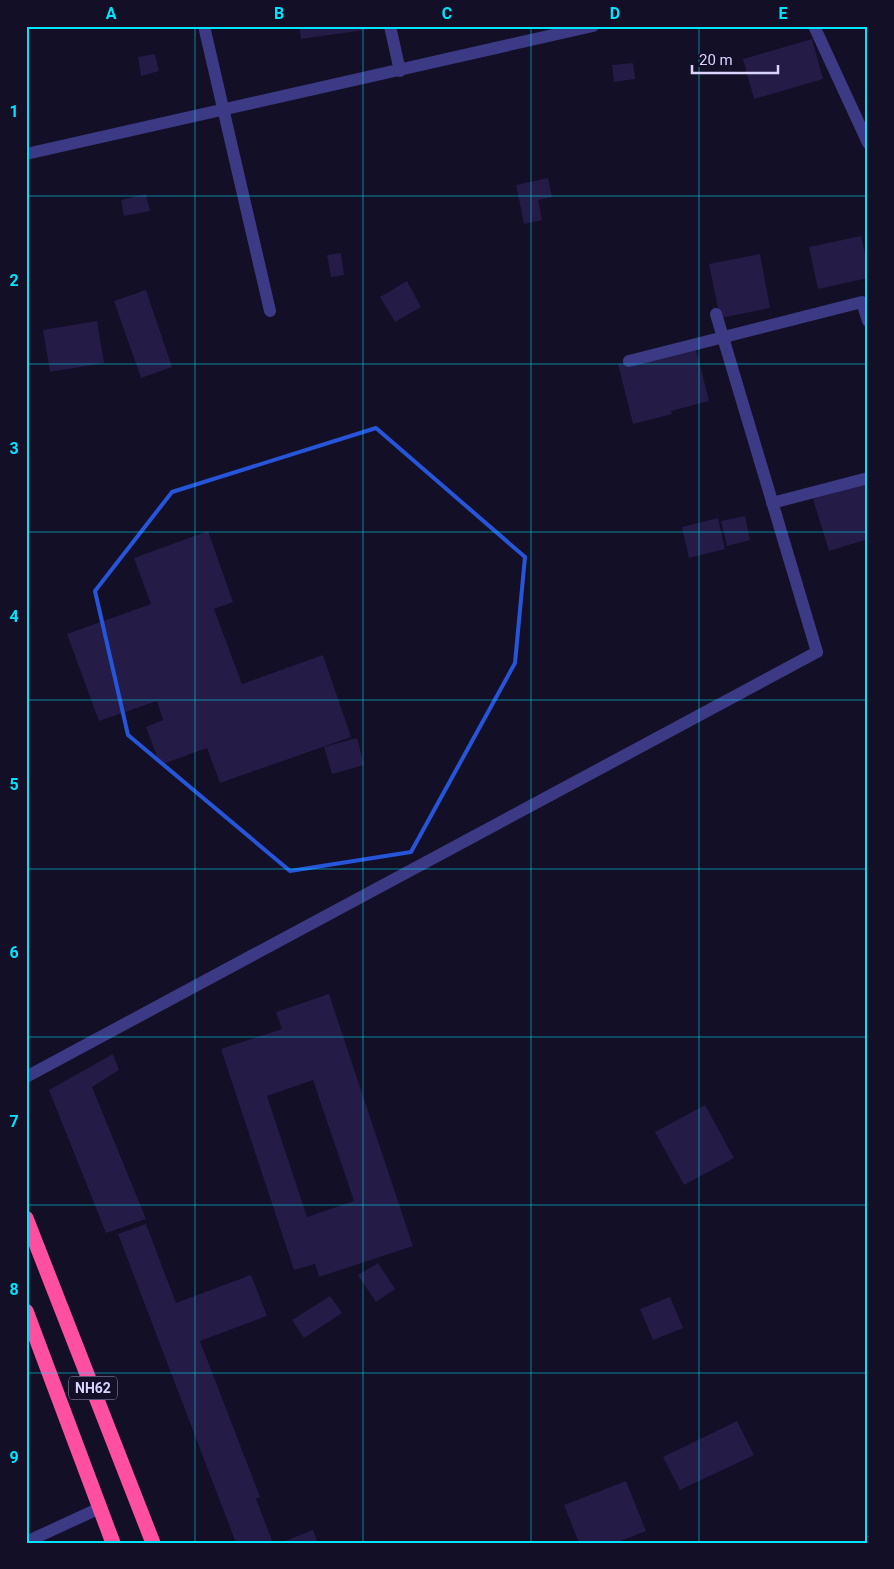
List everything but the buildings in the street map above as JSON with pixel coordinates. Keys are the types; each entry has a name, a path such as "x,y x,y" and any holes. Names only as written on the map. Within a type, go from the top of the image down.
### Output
{"highway":[{"name":"NH62","path":"26,1218 153,1543"},
{"name":"NH62","path":"26,1311 113,1543"}],"street":[{"path":"204,26 270,311"},
{"path":"390,26 400,71"},
{"path":"26,154 594,26"},
{"path":"814,26 868,144"},
{"path":"629,361 862,302 868,321"},
{"path":"26,1077 817,652 716,314"},
{"path":"772,503 868,478"},
{"path":"26,1542 100,1508"}],"highlighted area":[{"path":"376,428 525,557 515,663 411,852 290,871 128,735 95,591 172,492"}]}
